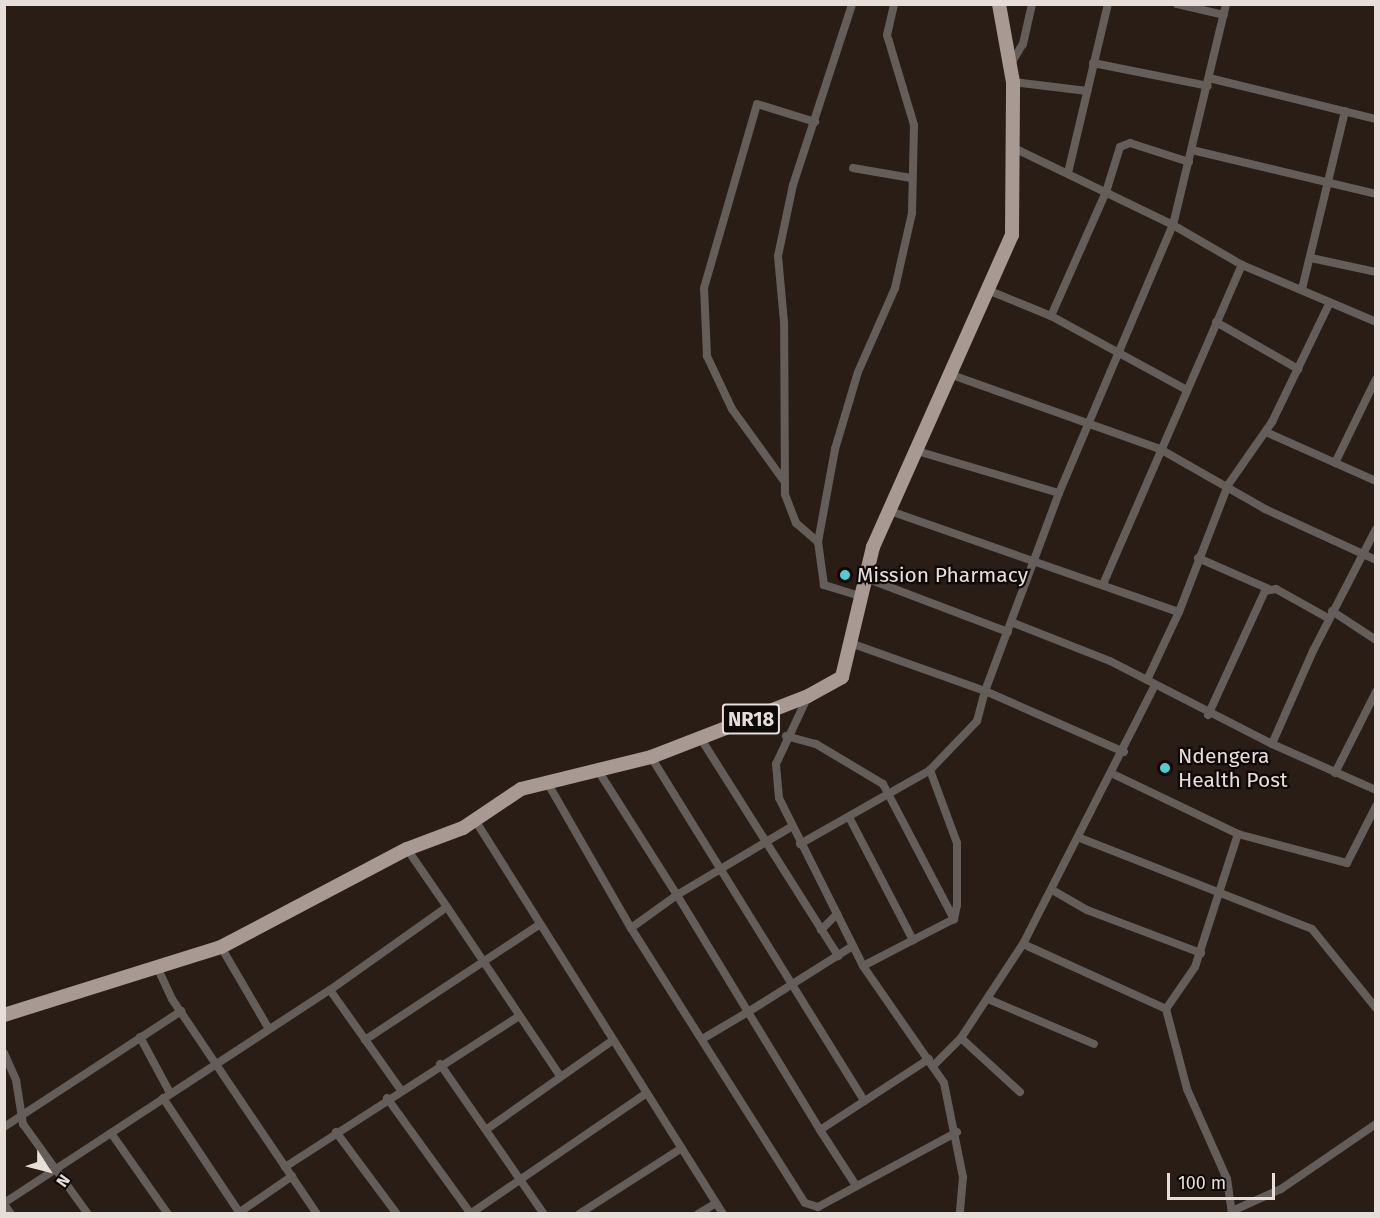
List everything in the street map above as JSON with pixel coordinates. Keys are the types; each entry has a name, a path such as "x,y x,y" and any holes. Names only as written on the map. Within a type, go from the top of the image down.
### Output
{"main road":[{"name":"NR18","path":"4,1015 87,986 158,969 221,947 407,849 475,820 501,799 547,782 599,772 651,757 808,696 843,676 853,644 863,577 890,510 990,291 1012,235 1014,148 1012,62 999,4"}],"street":[{"path":"818,542 804,533 788,508 784,481 784,322 778,256 790,194 815,122 829,64 852,4"},
{"path":"860,596 824,585 818,542 835,449 858,372 895,288 912,213 914,125 887,35 894,4"},
{"path":"1012,62 1023,44 1032,4"},
{"path":"1068,173 1108,4"},
{"path":"1177,4 1224,15"},
{"path":"800,844 930,770 971,731 1059,493 1173,225 1226,4"},
{"path":"1094,63 1209,82 1376,119"},
{"path":"1013,82 1087,91"},
{"path":"784,481 732,409 711,366 703,322 705,288 757,104 815,122"},
{"path":"1302,290 1345,111"},
{"path":"1051,316 1106,192 1124,144 1189,162"},
{"path":"1014,148 1173,225 1242,265 1376,322"},
{"path":"1192,150 1376,194"},
{"path":"853,168 911,178"},
{"path":"1311,258 1376,273"},
{"path":"1104,582 1185,389 1242,265"},
{"path":"990,291 1051,316 1185,389"},
{"path":"820,1130 864,1101 932,1062 961,1038 1023,944 1053,891 1124,752 1228,484 1266,432 1330,302"},
{"path":"1216,322 1298,369"},
{"path":"952,375 1090,422 1160,449 1228,484 1265,510 1376,560"},
{"path":"1335,463 1376,379"},
{"path":"1266,432 1376,481"},
{"path":"917,451 1059,493"},
{"path":"890,510 1033,561 1104,582 1179,612"},
{"path":"1272,744 1330,615 1376,529"},
{"path":"1198,558 1330,615 1376,640"},
{"path":"863,577 1008,632"},
{"path":"1208,715 1269,589"},
{"path":"1011,622 1151,682 1208,715 1376,790"},
{"path":"853,644 985,691 1124,752"},
{"path":"1335,773 1376,692"},
{"path":"808,696 786,736 776,782 791,827 863,966 932,1062 957,1132 963,1177 960,1214"},
{"path":"786,736 816,744 878,778 889,794 954,919"},
{"path":"701,739 763,842 838,956"},
{"path":"651,757 790,985 864,1101"},
{"path":"930,770 957,843 954,919"},
{"path":"599,772 855,1184"},
{"path":"1113,774 1238,834 1350,862 1376,806"},
{"path":"547,782 631,927 704,1038 805,1203 818,1207 855,1184 957,1132"},
{"path":"849,817 913,940"},
{"path":"475,820 723,1214"},
{"path":"631,927 719,867 791,827"},
{"path":"1238,834 1217,890 1200,953 1166,1009 1180,1069 1217,1149 1232,1212 1281,1189 1376,1124"},
{"path":"1080,838 1312,929 1376,1008"},
{"path":"407,849 560,1076"},
{"path":"1053,891 1087,910 1200,953"},
{"path":"11,1214 4,1203 330,990 447,907"},
{"path":"821,930 837,914"},
{"path":"863,966 954,919"},
{"path":"365,1040 540,924"},
{"path":"1023,944 1166,1009"},
{"path":"704,1038 853,946"},
{"path":"221,947 269,1029"},
{"path":"158,969 181,1011 317,1214"},
{"path":"330,990 400,1089"},
{"path":"988,999 1094,1044"},
{"path":"4,1127 181,1011"},
{"path":"285,1167 400,1089 519,1016"},
{"path":"140,1037 166,1096 238,1213 292,1176"},
{"path":"961,1038 1020,1092"},
{"path":"487,1129 613,1040"},
{"path":"4,1053 16,1080 21,1116 32,1141 58,1168 88,1214"},
{"path":"440,1064 544,1214"},
{"path":"387,1098 471,1213 647,1093"},
{"path":"336,1132 397,1214"},
{"path":"111,1133 168,1214"},
{"path":"579,1214 682,1148"},
{"path":"698,1214 716,1203"}],"place":[{"name":"Mission Pharmacy","path":"845,575"},
{"name":"Ndengera Health Post","path":"1165,768"}]}
